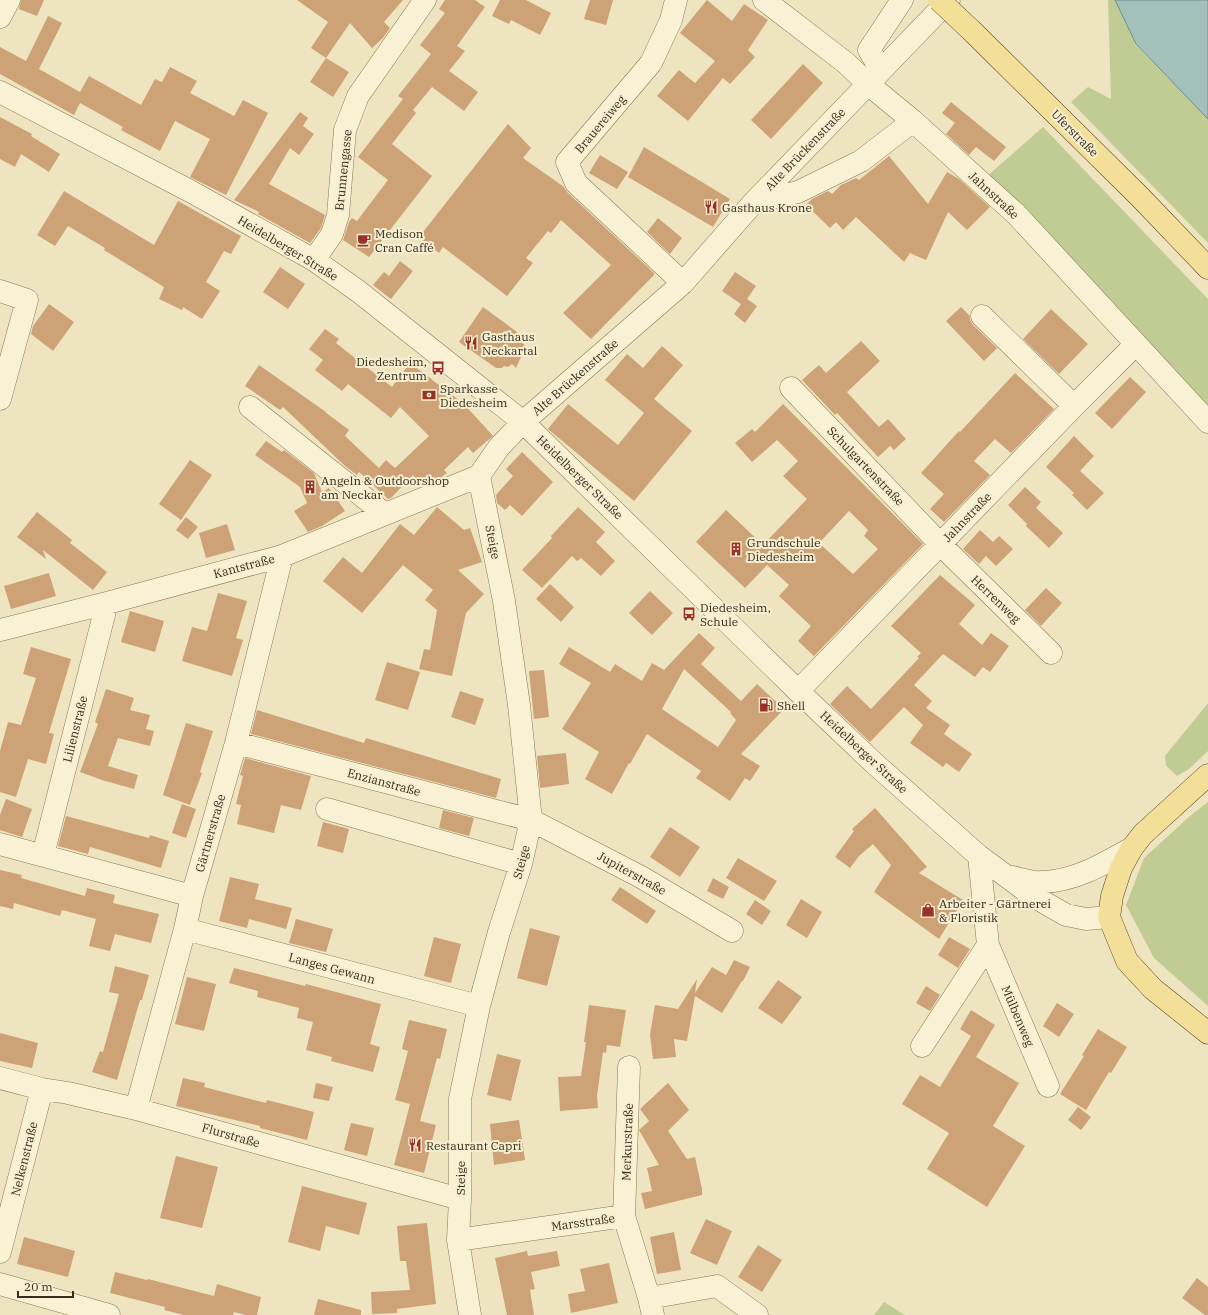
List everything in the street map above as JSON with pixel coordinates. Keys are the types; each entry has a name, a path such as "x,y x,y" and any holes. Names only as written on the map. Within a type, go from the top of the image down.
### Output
{"main road":[{"name":"Uferstraße","path":"940,0 1140,197 1208,268"},
{"path":"1204,779 1143,834 1132,848 1121,868 1112,896 1109,917 1127,961 1153,989 1208,1033"}],"street":[{"path":"0,17 9,0"},
{"name":"Brunnengasse","path":"314,260 332,234 338,215 345,130 358,96 425,0"},
{"name":"Brauereiweg","path":"676,0 671,20 651,63 567,162 576,183 683,283"},
{"path":"764,0 846,63 874,77"},
{"path":"874,77 869,50 902,0"},
{"name":"Alte Brückenstraße","path":"523,422 683,283 754,202 949,0"},
{"name":"Jahnstraße","path":"874,77 913,121 1016,214 1208,422"},
{"name":"Heidelberger Straße","path":"0,92 190,191 314,260 364,296 523,422 798,691 875,764 979,856 1033,896 1066,915 1086,919 1109,917"},
{"path":"754,202 798,192 861,161 913,121"},
{"path":"0,291 27,300 0,399"},
{"path":"982,316 1074,406"},
{"name":"Jahnstraße","path":"798,691 1136,344"},
{"name":"Schulgartenstraße","path":"790,388 941,545"},
{"path":"250,407 386,514"},
{"path":"479,476 499,447 523,422"},
{"name":"Kantstraße","path":"0,630 282,556 479,476"},
{"name":"Steige","path":"470,1315 458,1240 460,1199 460,1099 479,1006 499,932 521,864 531,820 519,705 504,601 479,476"},
{"name":"Herrenweg","path":"941,545 1051,653"},
{"name":"Gärtnerstraße","path":"136,1109 185,930 192,896 236,743 282,556"},
{"name":"Lilienstraße","path":"43,855 107,603"},
{"name":"Enzianstraße","path":"236,743 531,820"},
{"path":"327,809 521,864"},
{"name":"Jupiterstraße","path":"531,820 641,877 732,931"},
{"path":"0,844 192,896"},
{"path":"1006,876 1041,882 1064,880 1096,868 1132,848"},
{"name":"Mülbenweg","path":"979,856 988,946 1048,1086"},
{"name":"Langes Gewann","path":"185,930 479,1006"},
{"path":"922,1046 988,946"},
{"name":"Merkurstraße","path":"624,1216 629,1067"},
{"name":"Flurstraße","path":"0,1078 42,1089 68,1093 136,1109 460,1199"},
{"name":"Nelkenstraße","path":"0,1252 42,1089"},
{"name":"Marsstraße","path":"458,1240 624,1216 651,1307 717,1286 757,1315"},
{"path":"0,1284 109,1315"}],"green space":[{"path":"1108,0 1115,0 1136,45 1208,119 1208,243 1071,102 1088,87 1111,99"},
{"path":"1043,127 1208,299 1208,405 987,176"},
{"path":"1208,703 1208,751 1189,769 1177,776 1166,766 1165,756"},
{"path":"1208,802 1208,1006 1154,958 1126,905 1144,858 1190,816"},
{"path":"884,1302 905,1315 874,1315"}],"water":[{"path":"1115,0 1208,0 1208,119 1136,44"}],"building":[{"path":"21,0 44,0 37,16 19,9"},
{"path":"297,0 403,0 384,22 390,28 383,38 372,48 350,23 326,58 311,48 328,22"},
{"path":"445,0 475,0 485,7 457,46 465,51 449,71 478,92 464,111 432,87 413,110 416,113 392,144 432,176 369,257 343,240 349,222 352,218 357,221 388,180 358,157 403,99 398,96 431,54 420,45 445,13 439,9"},
{"path":"500,0 526,0 551,13 540,35 511,20 509,24 492,16"},
{"path":"590,0 613,0 606,25 584,19"},
{"path":"707,0 732,21 744,4 768,20 748,50 755,57 730,84 723,78 688,121 657,96 679,70 695,83 715,61 680,33"},
{"path":"48,16 62,23 39,69 80,92 89,76 141,105 155,79 162,82 170,67 197,81 190,93 234,116 243,100 268,113 226,195 190,177 210,139 175,121 160,151 121,130 123,127 80,103 74,115 0,74 0,47 26,61"},
{"path":"326,58 349,72 333,97 310,82"},
{"path":"803,64 823,83 771,139 751,120"},
{"path":"951,102 1006,147 994,161 976,147 969,155 946,134 955,123 942,113"},
{"path":"300,112 308,118 303,126 314,134 299,155 290,148 269,184 325,215 321,228 310,243 258,214 259,212 234,200"},
{"path":"0,117 32,134 31,136 60,154 49,172 21,154 15,167 0,159"},
{"path":"508,124 531,148 523,158 564,187 567,192 654,273 654,275 591,339 563,313 611,265 561,220 551,233 548,231 526,258 533,263 507,296 443,247 439,253 419,237"},
{"path":"644,147 730,199 713,227 628,177"},
{"path":"600,155 628,172 617,189 589,173"},
{"path":"889,156 928,204 947,172 959,179 990,207 967,230 948,212 926,260 910,253 904,262 856,217 843,230 836,222 830,228 806,205 812,199 828,191 832,194 841,185 856,178 859,180"},
{"path":"64,191 154,245 178,201 241,236 231,254 224,251 206,282 220,291 202,319 183,307 182,310 159,299 164,287 104,250 105,248 68,226 55,246 37,235"},
{"path":"658,218 682,238 670,254 647,232"},
{"path":"400,261 413,271 391,299 373,285 384,272 389,276"},
{"path":"280,267 305,284 288,309 263,292"},
{"path":"735,272 756,286 747,299 757,306 745,323 734,314 741,304 722,291"},
{"path":"49,304 74,322 53,351 31,334 33,326"},
{"path":"483,307 517,332 514,337 526,346 516,368 512,364 508,367 504,366 502,368 496,368 459,342"},
{"path":"961,307 970,316 970,320 973,325 997,348 984,361 946,321"},
{"path":"1051,309 1088,344 1059,374 1023,339"},
{"path":"325,329 339,339 336,343 392,387 410,363 464,404 493,436 473,453 468,447 444,470 447,473 440,478 421,486 413,475 391,498 388,499 359,472 357,475 345,466 283,407 280,410 245,386 259,365 349,430 345,436 379,468 386,460 395,468 429,436 400,407 391,418 348,384 342,391 315,370 323,360 309,349"},
{"path":"861,341 880,361 847,392 879,427 888,419 906,439 894,450 890,446 878,457 837,413 835,415 802,380 819,365 826,373"},
{"path":"662,346 683,365 654,399 692,431 634,501 548,429 568,404 618,445 644,413 605,380 627,354 643,368"},
{"path":"1015,373 1054,409 1011,453 995,439 974,461 990,475 944,522 930,509 944,494 921,473"},
{"path":"1130,377 1146,392 1112,429 1095,413"},
{"path":"783,404 923,544 814,656 798,641 811,626 779,596 789,585 767,565 745,588 696,542 726,510 763,545 807,499 783,476 798,461 777,440 752,462 735,443 752,429 755,432","holes":["849,511 868,530 864,536 878,549 853,574 819,543"]},
{"path":"1074,436 1094,456 1080,471 1104,493 1087,510 1072,495 1074,493 1046,467"},
{"name":"Angeln & Outdoorshop am Neckar","path":"266,441 282,452 284,450 314,473 322,492 329,488 345,511 322,526 308,532 294,511 307,503 300,487 255,455"},
{"path":"522,452 553,482 522,516 510,505 505,510 497,503 496,495 513,476 506,469"},
{"path":"190,460 212,475 181,520 159,504"},
{"path":"1025,487 1041,502 1036,508 1063,533 1049,548 1026,526 1027,524 1008,505"},
{"path":"437,507 464,530 470,528 482,562 458,570 484,594 466,613 452,676 419,669 424,649 430,650 437,610 425,600 433,590 403,565 362,613 323,581 343,557 362,573 400,524 414,535"},
{"path":"578,507 605,532 596,542 615,561 601,576 581,558 577,561 572,556 542,588 522,570"},
{"path":"37,512 72,540 70,543 107,572 93,590 43,550 46,559 17,537"},
{"path":"186,517 198,527 188,539 176,530"},
{"path":"227,524 235,550 206,558 199,533"},
{"path":"980,530 993,542 999,536 1013,549 996,566 986,556 979,564 963,549"},
{"path":"49,573 56,596 11,609 4,586"},
{"path":"940,575 975,605 959,624 982,645 991,633 1009,646 990,672 983,667 975,677 943,654 914,685 932,701 926,708 950,725 944,734 972,754 959,772 946,763 943,767 910,743 923,725 904,707 870,742 830,704 847,686 871,709 919,658 917,657 921,653 891,626"},
{"path":"550,584 574,607 561,622 536,599"},
{"path":"1046,588 1062,603 1041,626 1025,610"},
{"path":"650,591 673,613 652,635 629,613"},
{"path":"218,593 247,601 236,638 243,640 232,676 182,661 192,627 207,631"},
{"path":"130,611 164,621 155,652 121,642"},
{"path":"699,633 715,648 701,664 741,701 757,684 784,709 741,754 760,766 750,781 745,778 730,801 696,778 701,771 647,734 612,794 585,779 599,752 562,729 591,683 559,664 569,647 610,672 615,664 642,681 652,663 664,670","holes":["684,669 731,712 730,713 736,720 718,747 662,709"]},
{"path":"31,647 71,659 49,733 54,734 46,764 28,759 16,797 0,792 0,751 8,722 21,725 36,678 23,674"},
{"path":"387,662 420,672 408,710 375,700"},
{"path":"544,670 549,717 534,719 529,671"},
{"path":"106,689 134,698 130,710 150,715 146,729 154,731 150,746 118,738 108,766 138,775 134,789 80,772 98,724 95,722"},
{"path":"460,691 484,699 475,725 451,717"},
{"path":"257,710 364,743 366,738 501,779 496,798 251,734"},
{"path":"186,723 213,731 200,772 202,773 190,805 163,795"},
{"path":"566,753 569,784 540,788 537,756"},
{"path":"245,758 311,776 301,810 281,805 274,833 237,824 241,805 236,804 243,776 240,775"},
{"path":"6,799 32,809 22,837 0,830 0,815"},
{"path":"182,804 196,809 186,838 172,833"},
{"path":"875,808 927,867 919,873 963,900 939,939 874,892 891,865 873,844 859,856 850,868 835,857 854,831 852,829"},
{"path":"443,810 474,818 469,836 439,828"},
{"path":"66,816 149,838 150,835 169,841 161,868 90,847 88,854 58,846"},
{"path":"323,822 349,829 343,853 317,846"},
{"path":"670,827 700,847 680,877 650,857"},
{"path":"738,858 777,881 764,901 726,878"},
{"path":"0,870 22,875 21,878 85,896 87,888 115,895 113,903 159,914 151,943 115,934 110,951 89,946 96,919 62,910 60,916 14,903 13,909 0,906"},
{"path":"230,877 259,884 255,899 292,908 286,929 249,919 247,928 219,921"},
{"path":"713,878 729,887 723,899 707,891"},
{"path":"620,887 656,911 647,924 611,900"},
{"path":"801,899 822,912 807,938 786,925"},
{"path":"755,900 771,911 762,925 746,914"},
{"path":"296,919 333,929 326,952 289,943"},
{"path":"530,928 560,936 547,986 517,978"},
{"path":"434,937 461,944 451,983 424,976"},
{"path":"949,937 970,949 958,968 938,955"},
{"path":"734,960 750,967 743,981 722,1013 695,996 687,1041 674,1039 676,1057 653,1059 650,1035 655,1005 678,1009 697,979 695,993 712,967 726,975"},
{"path":"115,966 149,975 142,1000 140,1000 117,1080 92,1072 100,1051 103,1052 119,994 109,992"},
{"path":"234,968 305,986 306,984 381,1004 370,1044 380,1047 373,1072 331,1061 332,1057 306,1050 313,1022 297,1018 299,1008 257,997 258,991 229,983"},
{"path":"187,977 216,984 204,1031 175,1024"},
{"path":"778,980 802,997 782,1024 758,1008"},
{"path":"926,986 940,995 930,1011 916,1003"},
{"path":"1057,1003 1074,1014 1059,1037 1043,1026"},
{"path":"589,1005 626,1010 620,1047 607,1045 606,1053 603,1052 597,1096 598,1108 560,1111 558,1077 581,1076"},
{"path":"971,1010 995,1025 976,1057 1019,1083 993,1126 1025,1146 987,1207 927,1169 949,1133 902,1104 920,1075 940,1087 971,1036 960,1029"},
{"path":"409,1020 447,1029 440,1059 437,1058 420,1121 436,1125 424,1173 394,1165 410,1104 395,1100 408,1051 402,1049"},
{"path":"1098,1029 1127,1047 1111,1073 1109,1072 1086,1110 1060,1094 1084,1056 1082,1055"},
{"path":"0,1033 38,1043 32,1068 0,1061"},
{"path":"497,1054 521,1060 511,1101 487,1095"},
{"path":"183,1078 205,1083 204,1087 266,1103 267,1100 314,1112 307,1140 260,1128 260,1126 176,1106"},
{"path":"316,1083 333,1087 329,1101 313,1098"},
{"path":"668,1083 689,1110 668,1131 687,1159 695,1157 702,1195 645,1209 641,1193 652,1191 647,1168 659,1165 639,1130 649,1121 640,1109"},
{"path":"1078,1107 1091,1117 1081,1130 1068,1120"},
{"path":"519,1120 525,1160 494,1165 490,1124"},
{"path":"351,1123 374,1128 367,1156 344,1150"},
{"path":"176,1156 218,1167 202,1228 160,1218"},
{"path":"302,1186 367,1203 359,1235 326,1226 320,1251 288,1242"},
{"path":"706,1219 732,1231 717,1265 690,1253"},
{"path":"427,1223 436,1304 397,1309 397,1313 372,1314 371,1292 410,1290 406,1261 400,1261 397,1226"},
{"path":"674,1232 681,1270 657,1274 650,1237"},
{"path":"24,1237 75,1251 68,1277 17,1264"},
{"path":"758,1245 782,1260 762,1292 738,1277"},
{"path":"527,1251 528,1256 557,1251 560,1266 531,1272 535,1289 530,1290 534,1315 507,1315 495,1258"},
{"path":"609,1263 618,1303 571,1313 568,1294 585,1291 580,1269"},
{"path":"115,1272 214,1296 217,1284 261,1297 257,1315 246,1315 234,1312 233,1315 184,1315 164,1310 165,1307 110,1293"},
{"path":"1197,1278 1208,1287 1208,1315 1205,1315 1182,1298"},
{"path":"318,1299 361,1310 361,1315 314,1315"}],"place":[{"name":"Gasthaus Krone","path":"711,207"},
{"name":"Medison Cran Caffé","path":"364,240"},
{"name":"Gasthaus Neckartal","path":"471,343"},
{"name":"Diedesheim, Zentrum","path":"438,368"},
{"name":"Sparkasse Diedesheim","path":"429,395"},
{"name":"Angeln & Outdoorshop am Neckar","path":"310,487"},
{"name":"Grundschule Diedesheim","path":"736,549"},
{"name":"Diedesheim, Schule","path":"689,614"},
{"name":"Shell","path":"766,705"},
{"name":"Arbeiter - Gärtnerei & Floristik","path":"928,910"},
{"name":"Restaurant Capri","path":"415,1145"}]}
